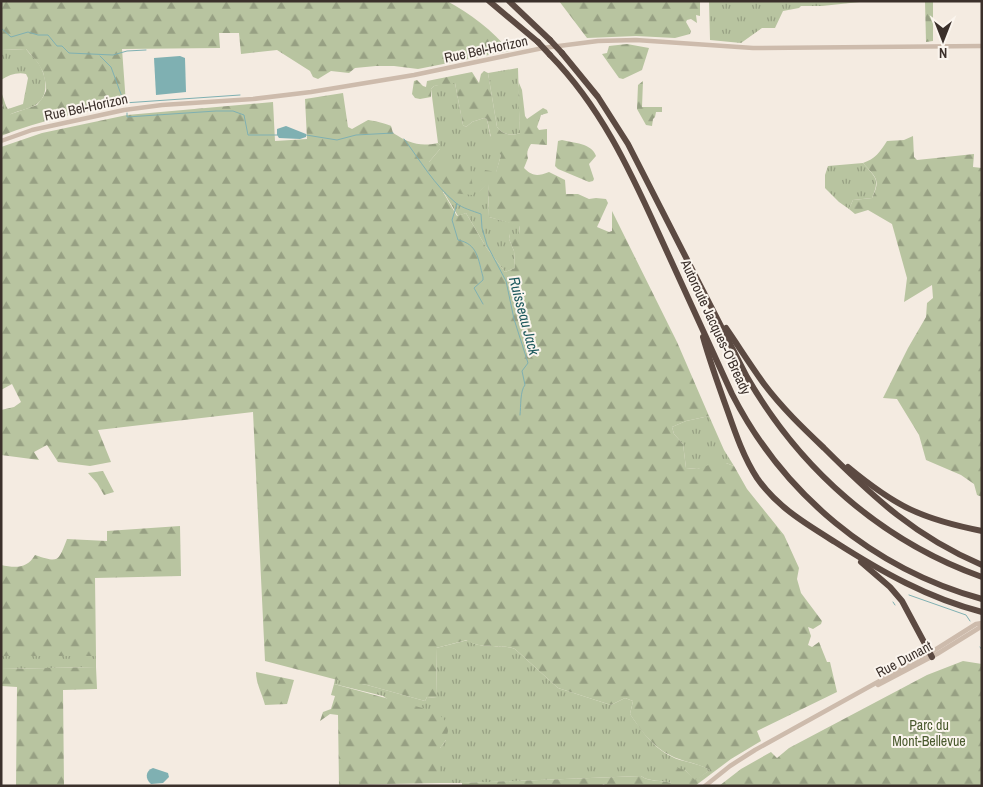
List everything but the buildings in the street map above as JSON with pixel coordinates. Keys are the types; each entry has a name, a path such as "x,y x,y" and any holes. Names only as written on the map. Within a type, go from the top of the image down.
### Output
{"highway":[{"name":"Autoroute Jacques-O'Bready","path":"489,1 538,42 550,55 590,103 617,145 635,180 732,394 748,422 777,464 805,496 843,530 884,558 938,584 982,599"},
{"name":"Autoroute Jacques-O'Bready","path":"509,1 562,53 602,104 628,144 747,377 764,405 794,446 860,510 902,538 946,562 982,577"},
{"path":"712,308 767,388 814,439 868,492 894,514 929,538 982,565"},
{"path":"696,314 712,368 744,456 770,494 785,508 847,550 889,575 954,604 982,612"},
{"path":"814,439 875,489 902,507 929,518 982,531"},
{"path":"847,550 898,595 909,611 931,655"}],"street":[{"name":"Rue Bel-Horizon","path":"1,141 43,127 124,110 162,104 293,95 414,75 543,48 598,41 636,40 753,48 982,46"},
{"name":"Rue Dunant","path":"705,786 747,755 931,655 976,624 982,623"}],"green space":[{"path":"1,1 447,1 481,23 509,51 418,69 376,66 355,68 349,73 331,71 318,79 313,77 310,71 277,50 241,54 239,33 219,33 220,48 122,49 126,104 31,125 1,136 1,121 8,115 37,105 46,91 46,85 43,72 38,63 26,49 1,50"},
{"path":"559,1 700,1 700,16 696,15 697,23 691,19 687,20 686,22 691,31 690,34 675,38 636,36 587,38"},
{"path":"709,1 869,1 822,6 801,6 783,11 775,28 762,28 741,43 710,40"},
{"path":"925,1 933,1 933,41 926,42"},
{"path":"627,44 649,48 642,70 623,79 619,78 602,54 607,53 609,46"},
{"path":"26,49 39,64 45,79 44,95 34,106 11,114 1,121 1,108 3,106 1,91 8,109 23,104 28,78 26,74 19,73 1,80 1,50"},
{"path":"518,68 520,133 507,134 497,127 488,73"},
{"path":"484,71 488,73 497,127 502,132 510,135 520,133 519,83 527,119 543,108 547,110 548,113 541,115 537,127 539,130 547,129 547,145 531,144 524,168 533,174 539,175 549,172 565,180 566,194 578,194 589,199 606,199 608,203 597,227 609,232 612,231 612,211 677,342 709,416 686,421 672,427 674,434 683,444 686,468 697,469 715,463 726,463 734,466 747,489 784,535 799,568 797,579 801,593 822,621 821,624 813,629 808,627 811,636 808,645 812,647 819,642 827,662 830,662 837,692 757,731 761,741 731,759 695,786 608,786 603,784 602,786 465,786 462,783 641,776 671,783 665,768 668,765 685,770 695,780 710,770 671,756 657,747 645,735 630,714 633,701 625,698 611,705 558,688 515,649 509,647 477,645 467,640 436,648 437,698 427,697 425,701 265,661 253,412 98,430 111,462 90,466 58,462 47,445 34,452 39,460 1,455 1,410 14,407 21,402 12,384 1,390 1,147 42,133 127,115 273,102 275,141 307,139 305,99 343,93 348,127 352,129 368,120 383,123 391,126 393,133 409,142 425,145 438,143 440,149 429,162 469,162 473,188 472,195 443,192 457,216 466,213 486,247 505,272 515,268 514,251 509,239 510,234 519,234 520,226 489,217 488,184 478,193 485,170 496,172 501,155 493,147 487,119 484,118 472,122 466,127 463,125 455,83 434,86 431,89 431,97 420,99 415,98 412,94 414,81 417,80 426,87 427,81 472,72 479,83 481,74"},
{"path":"643,81 642,107 662,107 662,112 656,112 652,126 646,125 637,109 638,85"},
{"path":"455,83 463,125 466,127 472,122 484,118 487,119 490,135 501,155 496,173 479,192 488,183 489,217 520,225 519,234 510,234 509,239 514,251 515,268 505,272 486,247 466,213 458,216 429,162 440,149 431,89 434,86"},
{"path":"913,136 914,157 917,160 974,154 973,167 982,168 982,432 980,433 982,435 982,497 977,495 974,484 961,475 926,460 919,435 897,399 883,398 926,317 927,303 933,298 932,285 904,302 907,278 892,224 868,210 855,214 849,209 853,200 872,198 875,192 876,179 863,163 877,155 887,141 904,140"},
{"path":"562,140 591,148 596,156 589,164 593,181 589,182 555,166 558,141"},
{"path":"863,163 875,179 876,187 872,198 853,200 849,209 825,188 825,175 828,166"},
{"path":"709,416 724,450 734,466 726,463 697,469 686,468 683,444 674,434 672,427 686,421"},
{"path":"103,471 114,492 104,495 88,473"},
{"path":"180,526 181,576 95,578 96,656 1,656 1,565 11,567 24,565 32,560 35,555 53,560 57,559 67,539 107,541 107,531"},
{"path":"468,640 478,645 503,646 515,649 558,688 611,705 625,698 633,701 630,714 657,747 672,757 710,770 695,781 685,770 670,778 671,783 641,776 463,783 465,786 462,786 462,783 440,783 440,748 446,740 383,696 334,684 335,679 367,685 425,701 427,697 437,698 436,648"},
{"path":"1,656 96,656 96,667 1,669"},
{"name":"Parc du Mont-Bellevue","path":"963,661 982,664 982,786 719,786 741,769 771,752 777,758 789,748 927,675"},
{"path":"96,667 97,689 63,690 64,786 16,786 17,687 1,686 1,669"},
{"path":"256,672 294,680 287,704 265,705"},
{"path":"334,684 437,712 447,723 448,731 446,740 440,748 440,783 339,785 338,715 330,714 320,721 323,712 331,709 335,696 331,695"}],"water":[{"path":"180,56 185,58 186,92 156,95 154,58"},
{"path":"286,126 306,134 306,137 300,139 279,138 277,129"},
{"path":"153,768 168,773 169,777 163,783 151,784 147,775 148,771"}],"waterway":[{"name":"Ruisseau Jack","path":"1,28 11,37 28,32 48,35 57,46 62,46 69,53 113,55 127,51 146,50"},
{"name":"Ruisseau Jack","path":"100,56 111,67 125,105"},
{"path":"124,103 240,95"},
{"name":"Ruisseau Jack","path":"127,113 127,117 233,111 244,115 248,135 277,135"},
{"name":"Ruisseau Jack","path":"306,135 337,140 356,135 393,133"},
{"name":"Ruisseau Jack","path":"404,139 448,196 461,206 481,214 482,228 487,245 506,281 514,319 528,363 522,371 525,385 521,395 520,415"},
{"path":"457,204 452,220 458,240 470,245 478,258 483,280 474,288 483,304"},
{"path":"909,595 966,615 970,621"}]}
